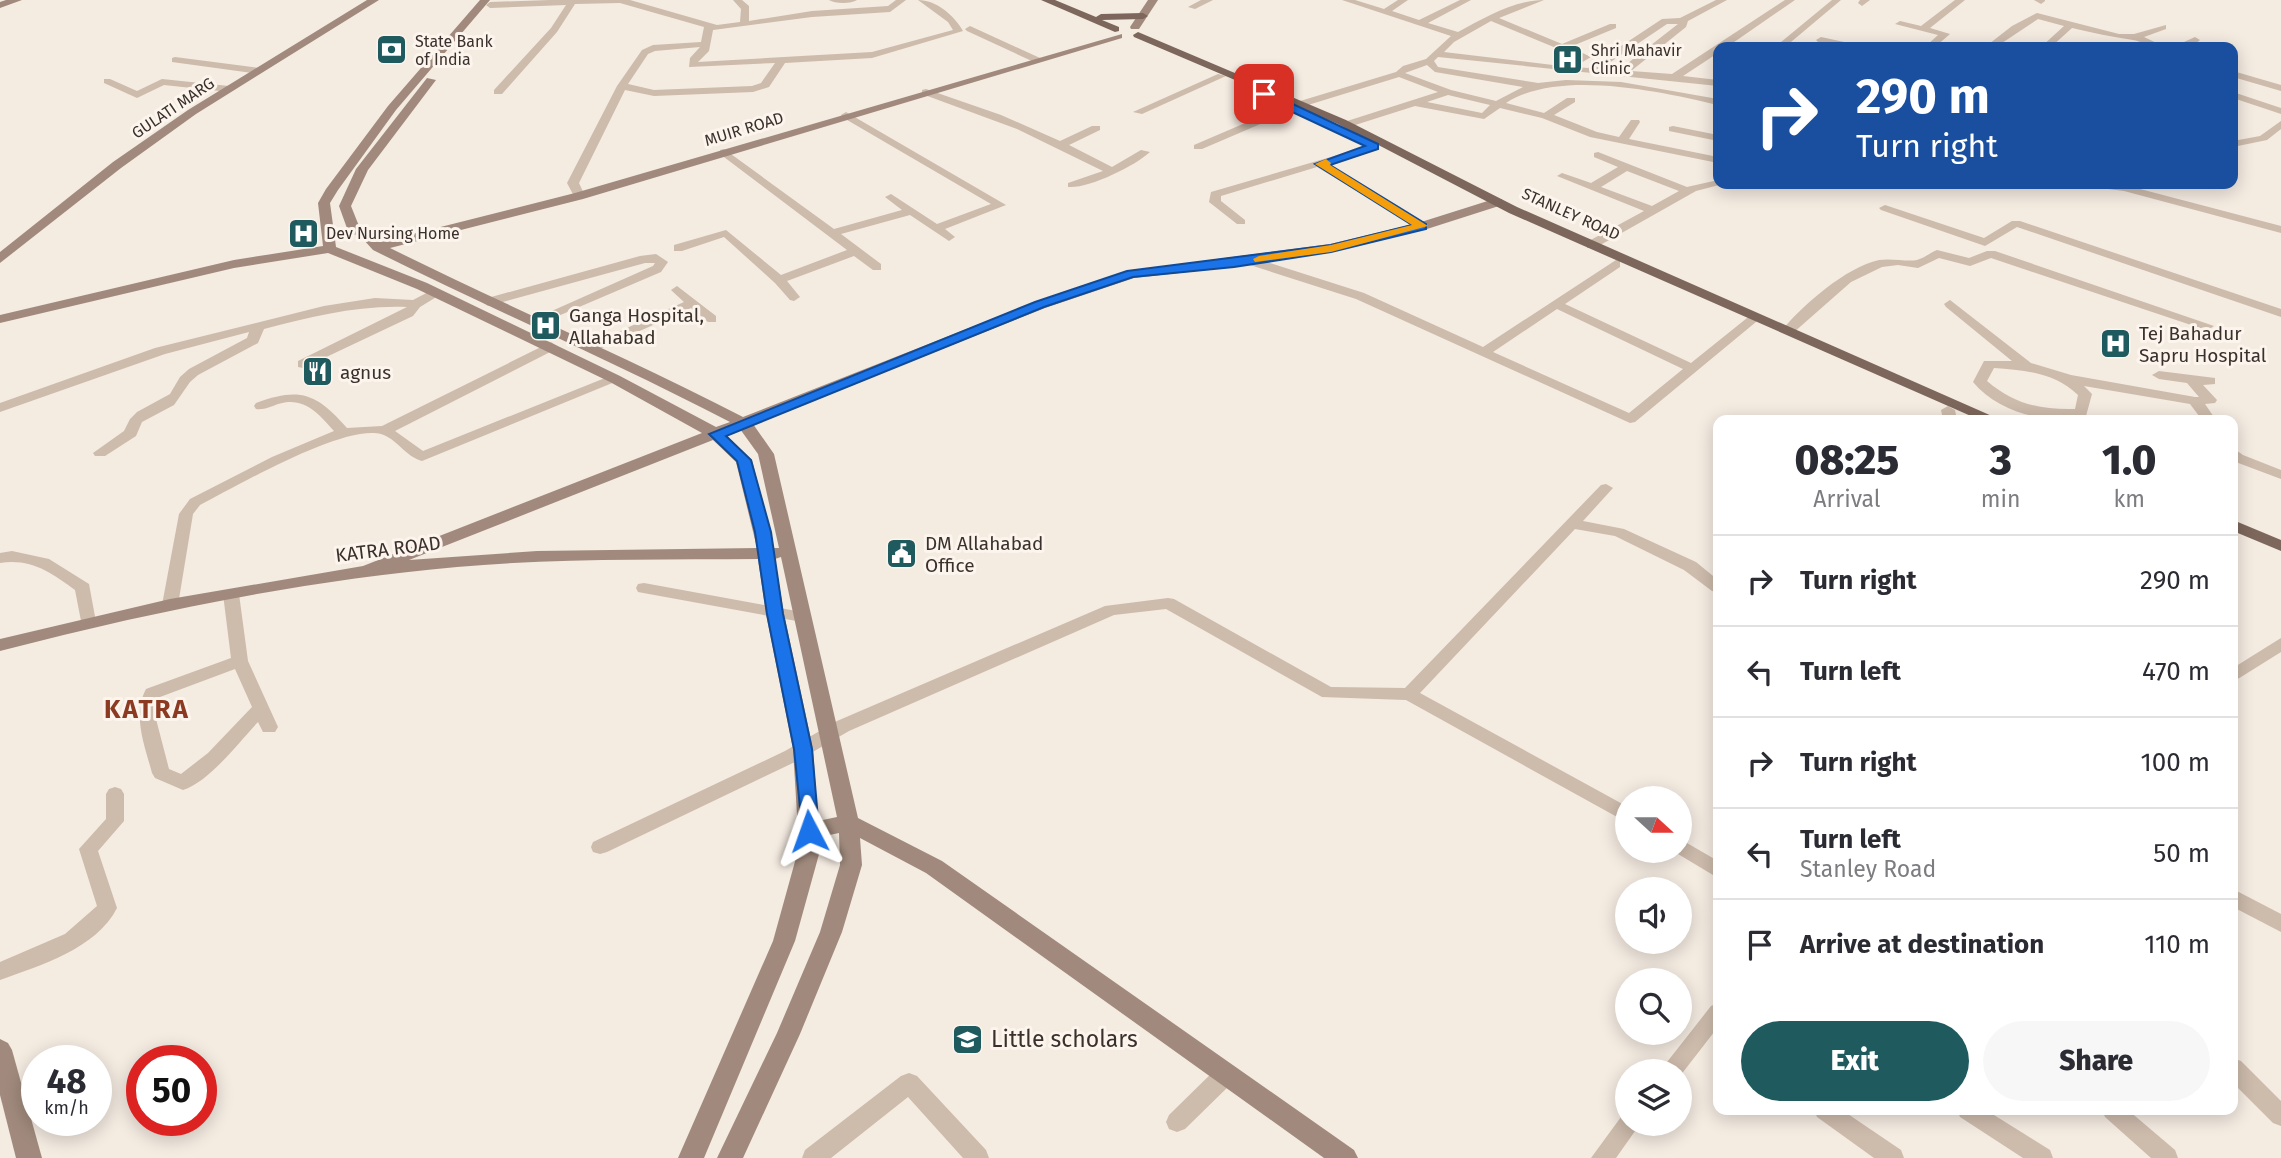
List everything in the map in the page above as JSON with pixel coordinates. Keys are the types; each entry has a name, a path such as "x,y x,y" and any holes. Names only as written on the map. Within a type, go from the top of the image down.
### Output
{"main road":[{"path":"1,2 17,0"},
{"name":"GULATI MARG","path":"0,259 117,165 229,89 374,0"},
{"name":"STANLEY ROAD","path":"1046,0 1296,106 1374,147 1616,264 1752,319 1788,330 1980,415"},
{"name":"STANLEY ROAD","path":"1062,0 1221,76 1348,124 1492,204 1591,245 1752,319 1949,415"},
{"path":"1126,32 1143,16 1153,0"},
{"path":"490,2 362,169 345,206 353,228 382,249 488,302 643,371 744,424 766,454 849,823 851,865 831,932 789,1034 730,1158"},
{"path":"330,246 324,203 332,189 392,108 490,2"},
{"path":"1101,18 1143,16"},
{"name":"MUIR ROAD","path":"354,260 366,261 382,249 579,196 1126,32"},
{"path":"369,570 1040,305 1132,274 1251,261 1331,248 1422,226 1492,204"},
{"path":"0,318 234,264 330,246 347,232 360,232"},
{"path":"330,246 354,260 410,278 434,293 551,346 615,379 716,434 744,460 763,532 775,614 803,749 810,847 784,940 691,1158"},
{"path":"2238,527 2281,547"},
{"path":"2238,540 2281,559"},
{"name":"KATRA ROAD","path":"0,645 170,604 369,570 461,561 787,553"},
{"path":"809,831 849,823 934,867 1345,1158"},
{"path":"0,1050 29,1158"}],"street":[{"path":"490,2 620,0 709,26 744,24 812,13 890,9 902,0"},
{"path":"737,0 746,8 744,24"},
{"path":"833,0 853,0"},
{"path":"709,26 706,44 692,65 872,55 958,31 952,20 922,0"},
{"path":"1192,8 1209,0"},
{"path":"1350,0 1367,3 1385,12 1458,35"},
{"path":"1385,12 1404,0"},
{"path":"1420,23 1467,0"},
{"path":"1198,147 1296,106 1399,74 1407,66 1422,65 1458,35 1491,18 1540,0"},
{"path":"1590,71 1665,21 1683,21 1723,0"},
{"path":"1729,42 1791,0"},
{"path":"1786,42 1837,0"},
{"path":"1923,29 1961,0"},
{"path":"498,92 579,1"},
{"path":"1997,42 2038,16 2119,37 2135,37 2163,27"},
{"path":"1491,18 1586,57 1562,69"},
{"path":"1623,72 1683,25 1683,21"},
{"path":"1900,24 1945,34 1936,42"},
{"path":"2051,42 2071,24"},
{"path":"1560,48 1613,26"},
{"path":"970,29 1037,60"},
{"path":"2114,42 2119,37"},
{"path":"2135,37 2148,42"},
{"path":"1821,40 1831,42"},
{"path":"2190,42 2195,40"},
{"path":"579,196 573,183 622,86 648,50 706,44"},
{"path":"1674,77 1713,52"},
{"path":"1432,57 1623,72 1713,82"},
{"path":"1432,57 1435,69 1543,87"},
{"path":"175,60 259,71"},
{"path":"622,86 654,93 753,89 765,85 782,62"},
{"path":"1399,74 1448,92 1546,116 1594,135 1713,159"},
{"path":"1138,111 1221,76"},
{"path":"2238,76 2281,89"},
{"path":"2238,88 2249,80"},
{"path":"107,81 137,95 162,82 229,89"},
{"path":"1414,103 1484,116 1497,103 1527,88 1568,83 1685,93 1713,101"},
{"path":"926,92 974,106 1062,144 1112,171"},
{"path":"1348,124 1448,92"},
{"path":"2238,94 2281,111"},
{"path":"1546,116 1571,100"},
{"path":"846,116 1000,205 936,228"},
{"path":"1622,141 1635,122"},
{"path":"2238,143 2263,138 2281,124"},
{"path":"1062,144 1096,128"},
{"path":"1673,129 1713,137"},
{"path":"2238,132 2256,139"},
{"path":"1241,222 1215,202 1215,194 1374,147"},
{"path":"723,152 877,267"},
{"path":"1072,185 1112,171 1144,152"},
{"path":"1598,155 1688,191"},
{"path":"1321,164 1422,226"},
{"path":"1593,187 1627,166"},
{"path":"1562,176 1653,210"},
{"path":"1591,245 1688,191 1713,184"},
{"path":"2140,189 2281,230"},
{"path":"891,197 949,237"},
{"path":"1885,208 1985,242 2016,223 2281,313"},
{"path":"833,233 911,211"},
{"path":"678,248 726,233 794,297"},
{"path":"779,280 856,251"},
{"path":"1788,330 1839,284 1870,266 1899,260 1918,264 1937,254 1970,262 1991,254 2208,326"},
{"path":"488,302 649,258 663,262 660,267 533,322"},
{"path":"1251,261 1360,296 1630,419 1752,319"},
{"path":"1484,352 1616,264"},
{"path":"677,290 712,319"},
{"path":"303,363 409,313 415,304 434,293"},
{"path":"0,408 160,351 345,306 375,302 415,304"},
{"path":"590,348 692,303"},
{"path":"1556,304 1691,368"},
{"path":"1950,304 2025,366"},
{"path":"100,453 131,433 131,424 141,415 175,397 184,380 201,366 253,340 258,327"},
{"path":"170,604 186,514 195,502 277,460 343,432 385,430 551,346"},
{"path":"2069,379 2085,394 2081,413 2045,415 2002,402 1980,382 1989,364 2025,366 2069,379 2195,401 2210,400 2190,380"},
{"path":"2159,375 2210,381"},
{"path":"385,430 422,457 615,379"},
{"path":"261,406 284,396 300,396 320,409 343,432"},
{"path":"2195,401 2205,415"},
{"path":"1992,415 2002,402"},
{"path":"2238,458 2281,475"},
{"path":"1409,694 1606,488"},
{"path":"1571,524 1619,532 1690,566 1713,583"},
{"path":"0,558 17,554 52,566 83,588 88,622"},
{"path":"643,588 802,617"},
{"path":"231,594 240,661 269,727"},
{"path":"600,847 803,749 828,734 1111,610 1168,603 1328,693 1409,694 1615,809"},
{"path":"2238,673 2277,651"},
{"path":"240,661 215,677 152,693 148,719 161,773 183,783 214,758 261,708"},
{"path":"0,971 59,947 92,929 107,908 102,886 90,868 88,849 115,821 116,794"},
{"path":"1692,854 1713,867"},
{"path":"2238,901 2281,925"},
{"path":"1682,1059 1713,1026"},
{"path":"2238,1073 2281,1116"},
{"path":"1177,1122 1226,1074"},
{"path":"813,1158 909,1083 978,1158"},
{"path":"1832,1115 1893,1158"},
{"path":"1976,1115 2042,1158"},
{"path":"2119,1115 2167,1158"},
{"path":"2129,1115 2142,1127"},
{"path":"1602,1158 1619,1136"}],"slow traffic":[{"path":"1259,259 1331,248 1422,226 1321,164 1326,163"}],"place":[{"name":"State Bank of India","path":"392,50"},
{"name":"Shri Mahavir Clinic","path":"1568,59"},
{"name":"Dev Nursing Home","path":"303,233"},
{"name":"Ganga Hospital, Allahabad","path":"546,326"},
{"name":"Tej Bahadur Sapru Hospital","path":"2116,344"},
{"name":"agnus","path":"317,372"},
{"name":"DM Allahabad Office","path":"902,554"},
{"name":"Little scholars","path":"968,1039"}],"district":[{"name":"KATRA","path":"147,709"}],"route":[{"path":"809,831 803,749 775,614 763,532 744,460 716,434 1040,305 1132,274 1234,263 1331,248 1422,226 1321,164 1374,147 1264,94"}]}
